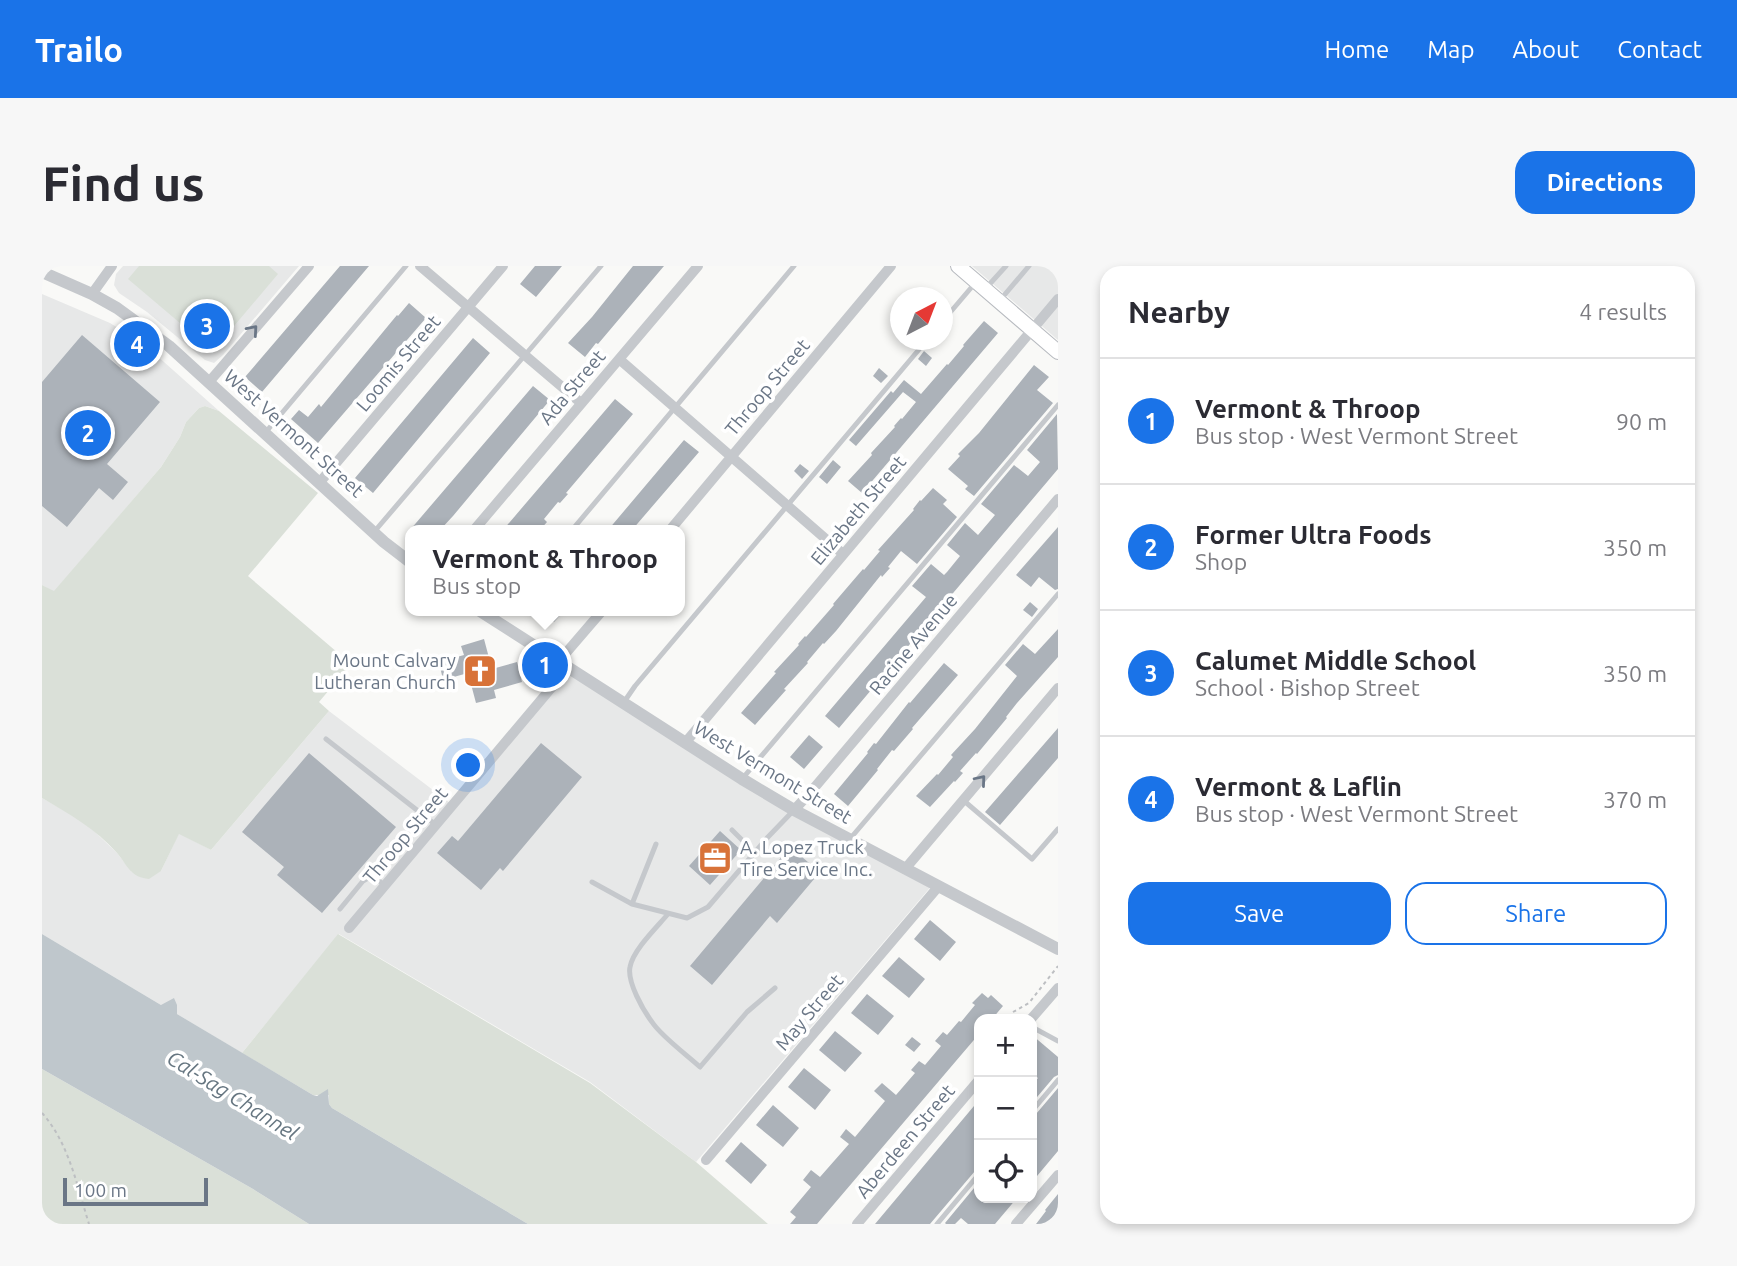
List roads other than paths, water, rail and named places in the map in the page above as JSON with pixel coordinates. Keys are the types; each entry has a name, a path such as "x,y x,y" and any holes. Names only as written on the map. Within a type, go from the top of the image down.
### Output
{"main road":[{"path":"958,266 1058,352"}],"street":[{"path":"92,293 112,266"},
{"path":"209,382 309,266"},
{"path":"421,266 581,403"},
{"name":"Loomis Street","path":"320,482 503,266"},
{"name":"Ada Street","path":"478,525 698,266"},
{"name":"Throop Street","path":"674,525 891,266"},
{"name":"West Vermont Street","path":"42,272 92,293 169,346 405,558"},
{"name":"Elizabeth Street","path":"685,743 1058,299"},
{"path":"619,359 843,554"},
{"name":"Racine Avenue","path":"794,810 1058,499"},
{"name":"West Vermont Street","path":"499,616 564,665 794,810 1058,949"},
{"name":"Throop Street","path":"349,928 436,825 564,665 598,616"},
{"path":"905,869 1058,688"},
{"name":"May Street","path":"706,1160 938,887"},
{"path":"1035,1014 1058,988"},
{"name":"Aberdeen Street","path":"857,1224 974,1086"},
{"path":"1016,1224 1058,1175"}],"lane":[{"path":"265,433 406,266"},
{"path":"374,532 601,266"},
{"path":"576,525 794,266"},
{"path":"953,312 981,285 1006,266"},
{"path":"999,301 1029,266"},
{"path":"1052,266 1058,271"},
{"path":"624,703 635,686 920,350"},
{"path":"742,779 1058,405"},
{"path":"849,839 1058,594"},
{"path":"326,739 436,825"},
{"path":"963,800 1032,859 1058,829"},
{"path":"592,882 632,904 687,918 708,907 794,810"},
{"path":"732,830 754,852"},
{"path":"632,904 656,844"},
{"path":"340,909 368,878 375,877 385,886"},
{"path":"668,914 636,954 630,965 630,977 635,993 652,1024 700,1067 747,1012 775,989"},
{"path":"1037,1030 1058,1041"},
{"path":"1037,1105 1058,1080"},
{"path":"937,1224 974,1180"}],"water":[{"name":"Cal-Sag Channel","path":"42,934 161,1005 174,998 177,1014 313,1095 317,1096 328,1089 329,1104 332,1108 528,1224 309,1224 253,1189 42,1069"}],"place":[{"name":"Calumet Middle School","path":"207,326"},
{"name":"Vermont & Laflin","path":"137,344"},
{"name":"Former Ultra Foods","path":"88,433"},
{"name":"Vermont & Throop","path":"545,665"},
{"name":"Mount Calvary Lutheran Church","path":"480,671"},
{"name":"A. Lopez Truck Tire Service Inc.","path":"715,858"}]}
